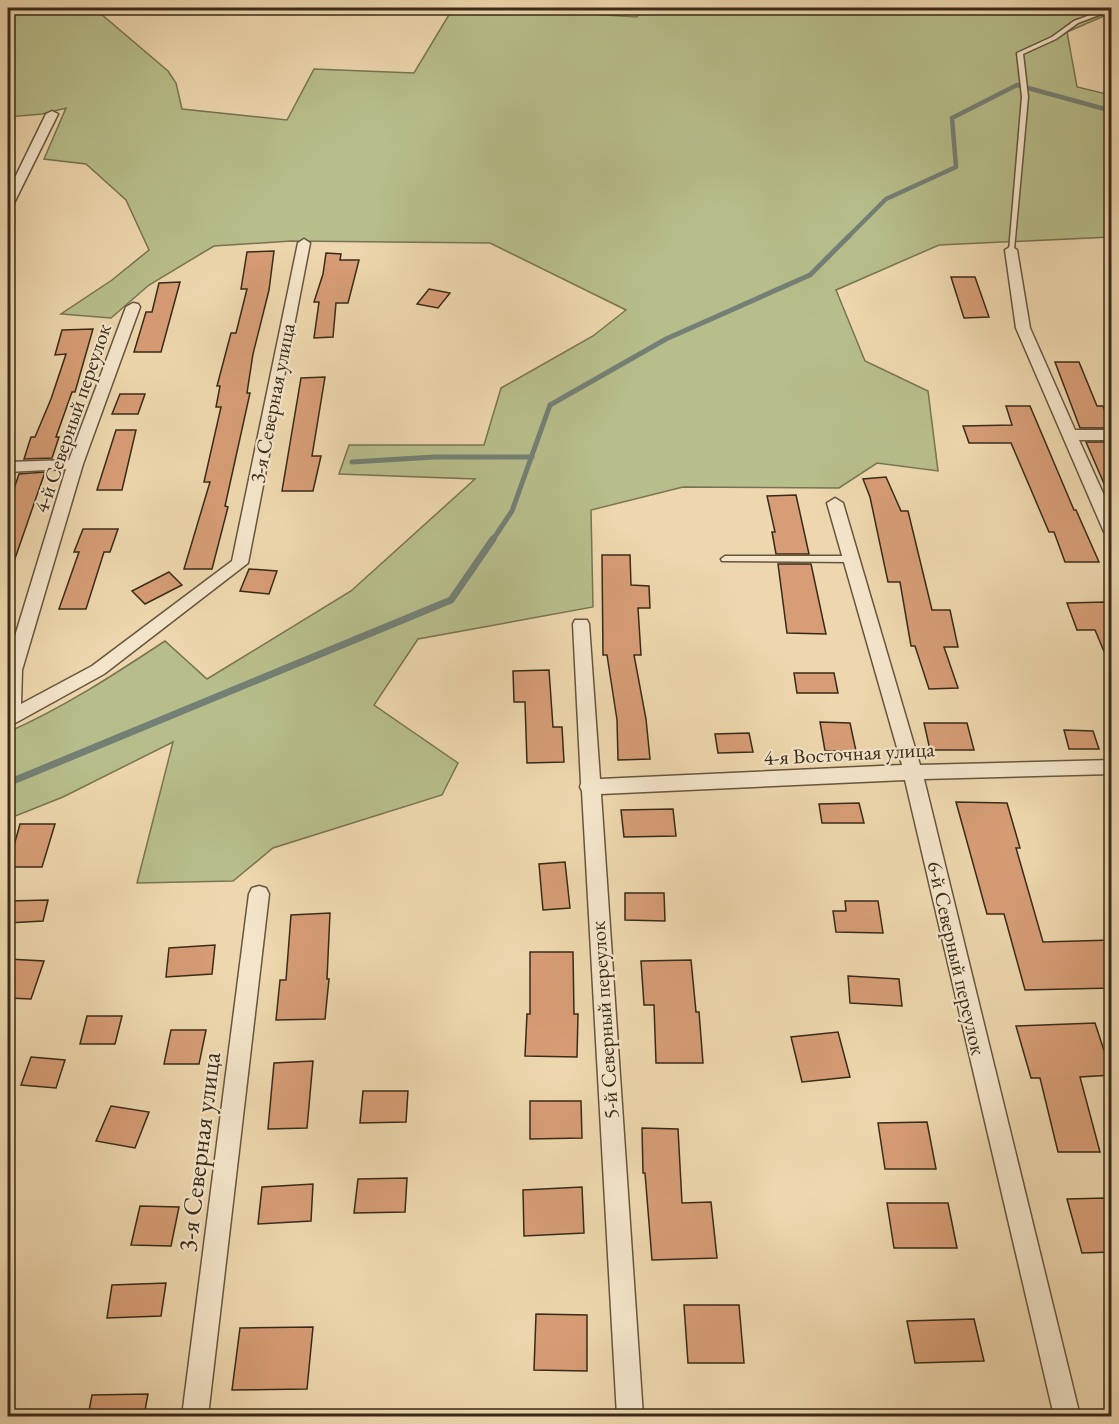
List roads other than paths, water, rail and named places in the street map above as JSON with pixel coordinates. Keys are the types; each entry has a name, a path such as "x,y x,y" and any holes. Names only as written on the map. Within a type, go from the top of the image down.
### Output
{"street":[{"path":"8,203 52,114"},
{"name":"3-я Северная улица","path":"10,719 98,670 240,563 304,243"},
{"path":"1011,250 1023,328 1112,532"},
{"name":"4-й Северный переулок","path":"10,719 13,670 75,464 132,307"},
{"path":"1068,435 1112,435"},
{"path":"8,467 75,464"},
{"name":"6-й Северный переулок","path":"835,503 913,772 1067,1416"},
{"name":"5-й Северный переулок","path":"580,624 630,1416"},
{"name":"4-я Восточная улица","path":"589,787 913,772 1112,767"},
{"name":"3-я Северная улица","path":"195,1416 259,894"}],"lane":[{"path":"1011,250 1025,97 1020,53 1054,38 1076,22 1112,8"},
{"path":"725,559 851,559"}],"waterway":[{"path":"531,457 550,405 666,339 810,275 886,199 956,167 952,118 1017,85 1112,111"},
{"path":"352,462 434,457 531,457"},
{"path":"492,541 512,511 531,457"},
{"path":"8,783 451,600 493,539"}]}
